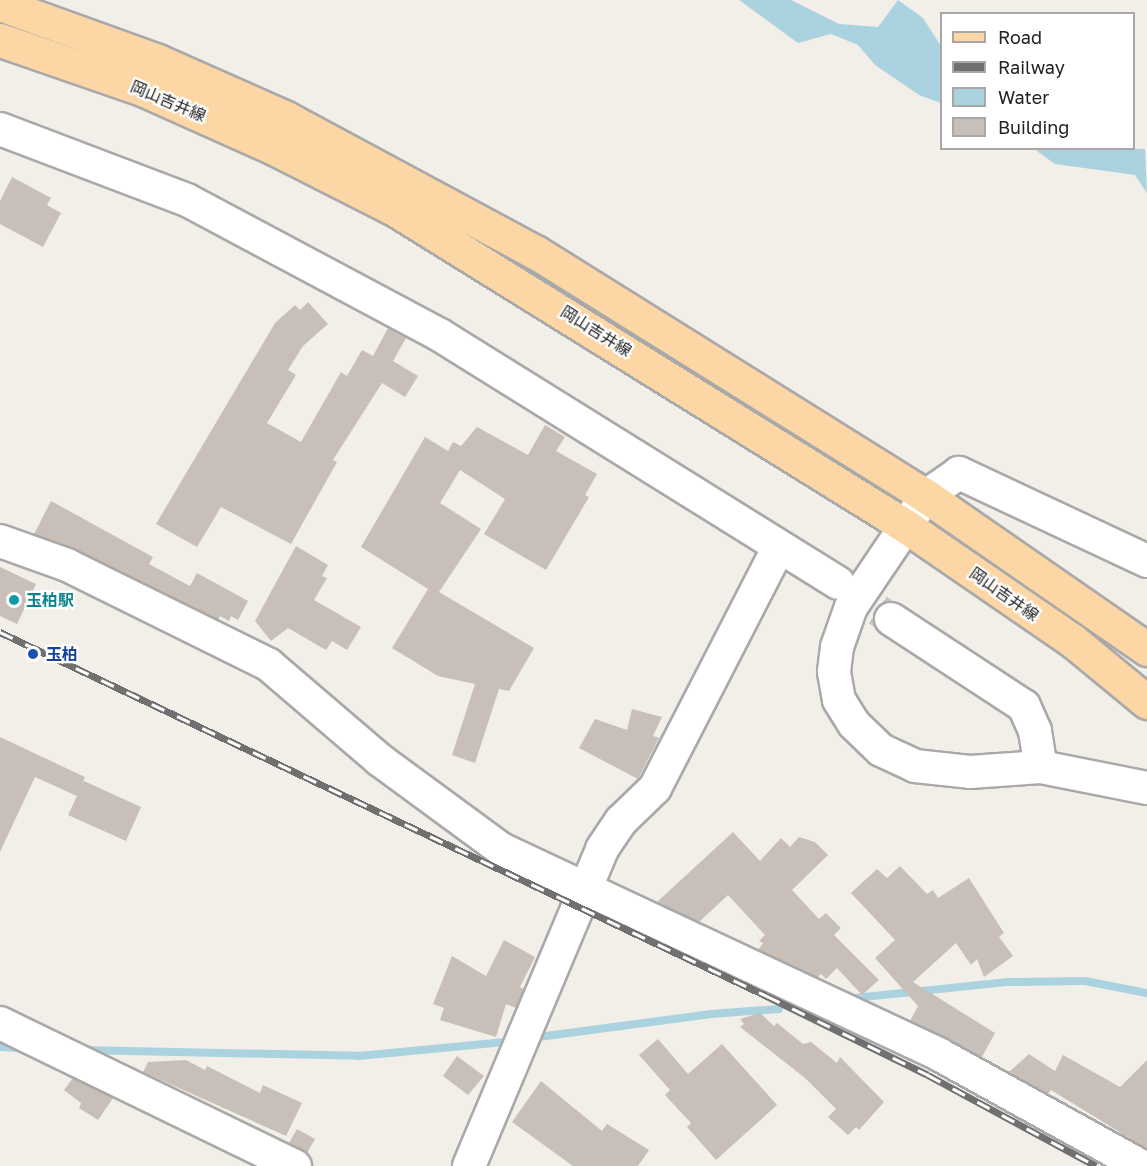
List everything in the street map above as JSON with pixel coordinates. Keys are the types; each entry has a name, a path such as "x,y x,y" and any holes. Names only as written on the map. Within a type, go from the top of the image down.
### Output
{"main road":[{"name":"岡山吉井線","path":"0,3 158,61 286,118 406,180 537,253 926,496 1147,650"},
{"name":"岡山吉井線","path":"0,40 142,89 274,148 396,210 907,526 1073,641 1147,702"}],"street":[{"path":"0,129 187,200 440,335 778,549 838,583"},
{"path":"1147,561 959,473 926,496 851,607 842,627 834,672 839,700 854,724 881,750 915,766 970,772 1041,767 1147,788"},
{"path":"0,541 67,565 269,665 380,760 501,849 940,1055 1141,1166"},
{"path":"470,1166 602,849 621,821 655,788 778,549"},
{"path":"891,619 1024,706 1035,731 1041,767"},
{"path":"0,1023 295,1166"}],"water":[{"path":"739,0 791,0 839,24 878,27 898,0 923,18 940,44 940,103 919,95 875,65 858,45 831,34 798,43"},
{"path":"1145,149 1147,193 1135,175 1055,164 1035,150"}],"building":[{"path":"12,177 51,198 47,205 61,213 43,247 0,224 0,201"},
{"path":"308,302 328,324 303,346 288,370 296,375 267,423 301,442 341,372 347,376 362,350 373,356 388,328 406,338 393,361 418,376 405,397 382,383 333,460 337,462 291,544 221,507 197,547 156,524 275,323 295,305 300,310"},
{"path":"545,425 565,437 556,451 597,474 585,495 589,497 546,570 484,534 505,499 460,470 440,503 481,529 439,592 534,648 509,691 499,689 475,763 452,755 475,684 438,676 392,648 428,589 361,547 425,437 448,451 453,442 461,446 477,427 528,455"},
{"path":"51,501 153,557 149,564 190,586 197,573 248,601 238,620 231,616 229,621 220,616 218,620 75,549 34,534"},
{"path":"296,546 328,565 322,576 327,578 314,600 361,627 347,650 332,641 326,650 288,628 271,641 255,621"},
{"name":"玉柏駅","path":"0,567 36,584 17,624 0,616"},
{"path":"632,709 662,717 653,736 659,738 638,779 579,748 595,719 627,730"},
{"path":"0,737 85,777 81,787 84,781 141,807 126,841 68,815 77,796 35,777 0,852"},
{"path":"733,832 760,861 781,838 790,847 799,837 815,842 828,855 792,890 819,919 826,913 841,928 834,935 879,980 862,995 837,968 826,979 821,974 817,978 758,950 763,943 759,941 765,935 728,895 699,922 657,902"},
{"path":"900,866 927,894 933,890 938,898 969,878 1004,933 999,937 1013,956 984,977 977,959 971,965 956,943 913,982 995,1033 982,1057 910,1021 918,1006 875,958 895,940 851,893 877,869 887,878"},
{"path":"504,940 535,957 520,987 524,989 516,1008 506,1004 496,1037 440,1020 444,1008 433,1004 452,956 486,976"},
{"path":"760,1013 774,1026 777,1023 803,1044 811,1042 837,1063 840,1057 884,1102 859,1130 856,1127 848,1135 828,1117 836,1109 805,1078 740,1027 744,1024 740,1019"},
{"path":"658,1039 688,1074 722,1044 777,1105 716,1160 687,1127 691,1123 665,1095 670,1090 639,1055"},
{"path":"1029,1054 1055,1071 1063,1055 1120,1087 1147,1060 1147,1149 1051,1090 1048,1094 1009,1072"},
{"path":"457,1056 484,1076 468,1095 443,1076"},
{"path":"186,1060 205,1070 207,1066 260,1093 263,1085 302,1103 286,1136 143,1072 148,1062"},
{"path":"73,1078 113,1098 98,1120 79,1108 81,1103 64,1090"},
{"path":"541,1081 602,1131 607,1124 649,1150 638,1166 573,1166 512,1122"},
{"path":"297,1129 315,1139 307,1153 289,1143"}],"waterway":[{"path":"845,999 1008,982 1085,981 1147,993"},
{"path":"531,1038 711,1014 779,1009"},
{"path":"82,1050 359,1056 514,1041"},
{"path":"0,1047 22,1048"}],"tunnel":[{"path":"838,583 891,619"}],"railway":[{"path":"0,632 767,996 928,1075 1096,1166"}],"place":[{"name":"玉柏駅","path":"14,600"},
{"name":"玉柏","path":"33,654"}]}
